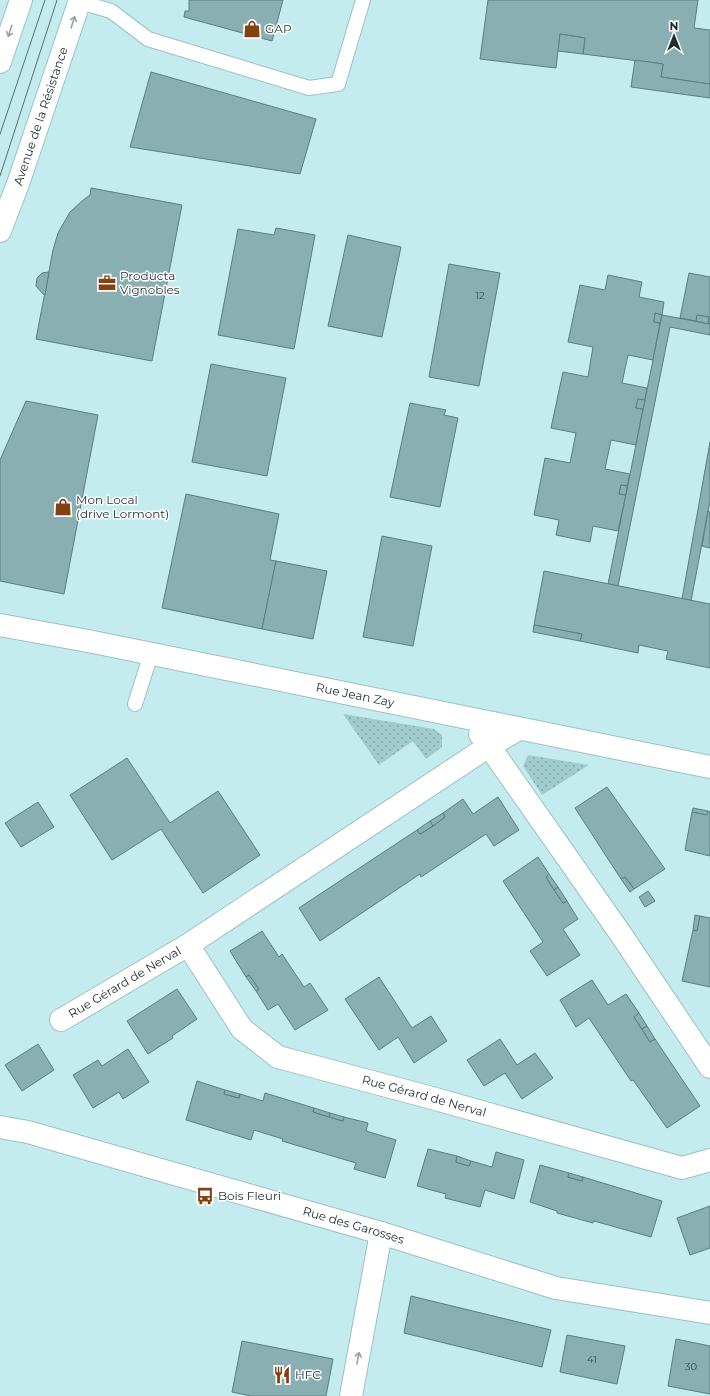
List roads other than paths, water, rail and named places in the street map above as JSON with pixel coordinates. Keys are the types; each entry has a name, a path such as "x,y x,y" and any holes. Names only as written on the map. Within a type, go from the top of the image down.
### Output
{"street":[{"path":"0,62 21,0"},
{"name":"Avenue de la Résistance","path":"0,231 19,181 80,1"},
{"name":"Rue Jean Zay","path":"0,625 88,641 710,767"},
{"path":"466,718 490,746 620,933 710,1067"},
{"name":"Rue Gérard de Nerval","path":"61,1020 188,945 490,746 519,729"},
{"name":"Rue Gérard de Nerval","path":"188,945 242,1029 278,1057 421,1095 682,1168 710,1160"},
{"name":"Rue des Garosses","path":"0,1127 36,1134 381,1233 556,1288 710,1313"},
{"path":"351,1396 381,1233"}],"lane":[{"path":"80,1 111,11 148,39 309,88 338,84 363,0"},
{"path":"135,704 151,654"}],"tram line":[{"path":"0,134 45,0"},
{"path":"0,176 57,0"}],"place":[{"name":"GAP","path":"252,29"},
{"name":"Producta Vignobles","path":"107,283"},
{"name":"Mon Local (drive Lormont)","path":"63,507"},
{"name":"Bois Fleuri","path":"205,1196"},
{"name":"HFC","path":"282,1375"}]}
